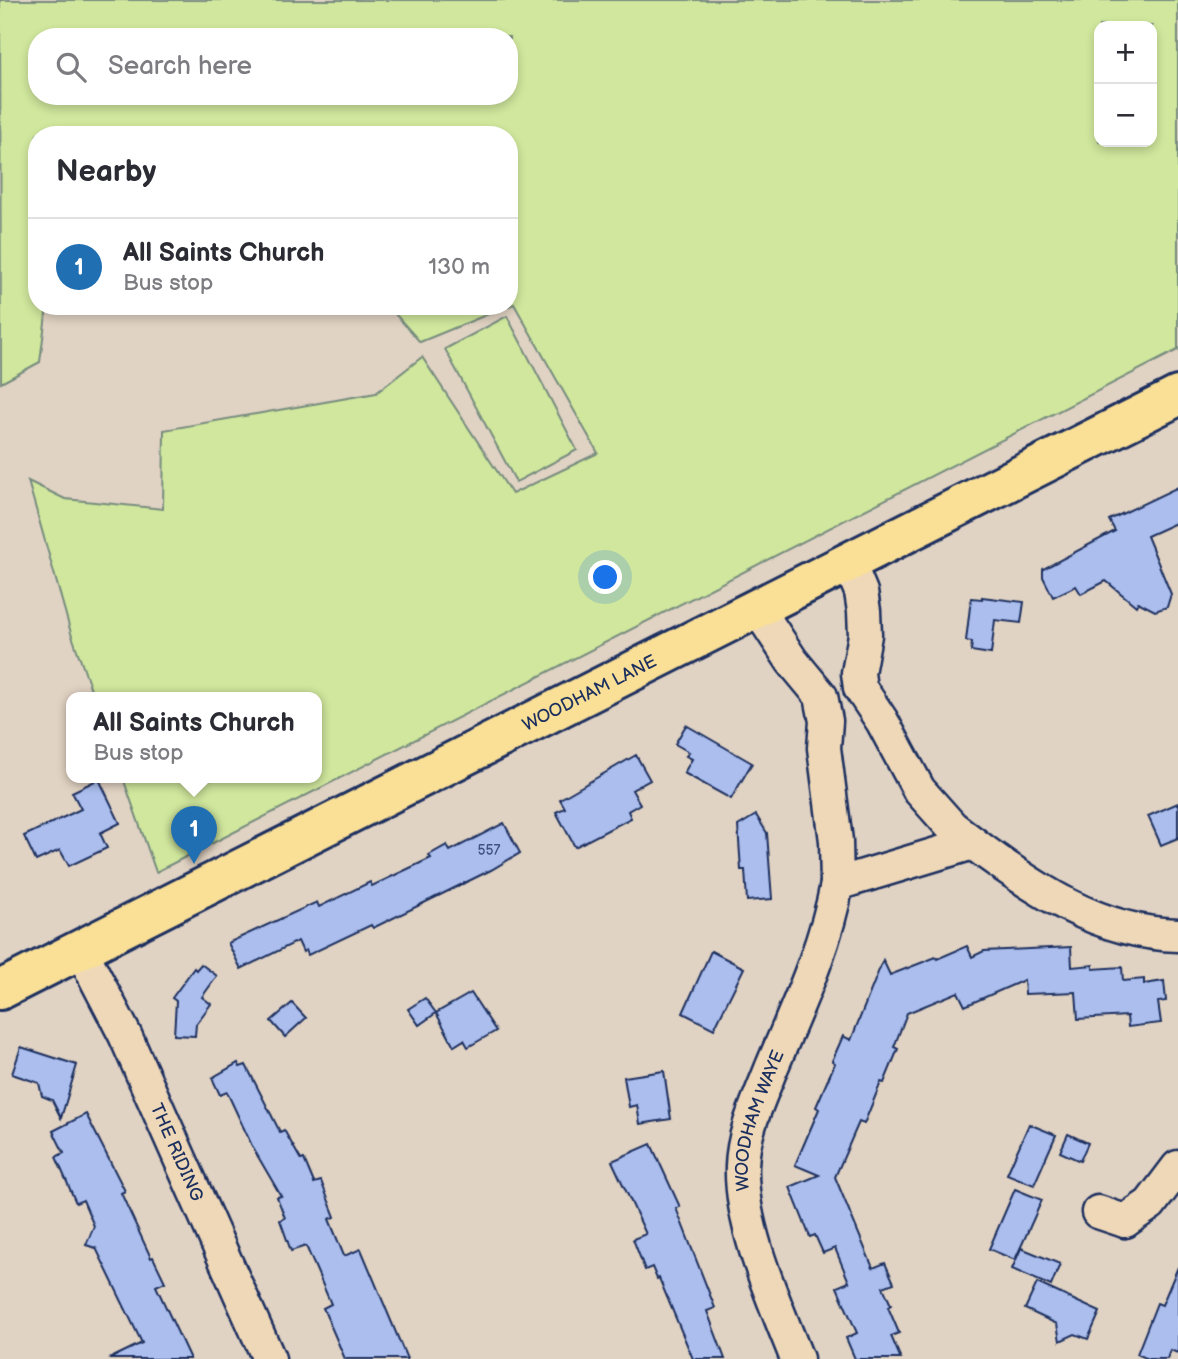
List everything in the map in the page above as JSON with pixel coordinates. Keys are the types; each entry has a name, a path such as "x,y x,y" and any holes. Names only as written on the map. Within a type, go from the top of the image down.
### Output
{"main road":[{"name":"WOODHAM LANE","path":"0,990 1178,396"}],"street":[{"path":"849,563 861,592 864,611 865,635 859,681 865,697 882,721 919,790 952,827 1050,897 1134,931 1178,935"},
{"path":"758,609 792,661 821,696 859,681"},
{"name":"WOODHAM WAYE","path":"797,1359 750,1227 741,1163 752,1117 830,920 837,884 836,841 824,748 826,722 821,696"},
{"path":"837,884 974,843"},
{"name":"THE RIDING","path":"80,950 125,1035 269,1359"},
{"path":"1115,1227 1150,1204 1178,1167"}],"green space":[{"path":"0,0 1178,0 1178,350 156,872 125,783 322,783 322,692 92,692 71,633 28,481 65,499 163,509 164,430 376,393 422,357 512,494 598,453 518,311 518,126 28,126 28,315 46,315 40,362 1,383"},
{"path":"396,315 486,315 420,342"},
{"path":"507,316 577,450 516,482 445,349"}],"building":[{"path":"1178,487 1178,522 1147,536 1171,594 1167,607 1155,611 1138,602 1136,606 1106,581 1081,594 1076,586 1053,597 1043,577 1043,569 1115,531 1109,520"},
{"path":"971,598 1024,602 1021,623 995,620 991,654 971,651 972,642 966,641"},
{"path":"686,725 752,763 731,799 684,773 692,759 686,756 689,752 675,744"},
{"path":"636,755 650,780 632,790 640,804 628,811 631,818 575,847 556,812 565,808 560,799"},
{"path":"91,783 101,783 120,823 100,833 107,848 69,866 60,850 36,861 24,836 81,809 72,792"},
{"path":"1178,803 1178,838 1161,845 1148,816"},
{"path":"756,815 767,833 772,899 747,901 745,870 741,870 738,826"},
{"path":"504,823 520,853 373,928 371,925 308,955 306,950 303,952 298,941 241,969 228,943 317,902 319,907 370,882 372,886 431,858 429,855 447,845 450,851"},
{"path":"967,946 972,957 984,951 1071,947 1072,967 1122,967 1123,981 1144,979 1144,984 1164,981 1166,1001 1158,1002 1161,1023 1128,1027 1127,1016 1078,1019 1076,992 1025,994 1024,980 965,1006 958,992 907,1013 894,1047 898,1049 884,1083 881,1082 864,1124 859,1122 835,1177 873,1268 885,1263 894,1283 883,1287 899,1333 891,1336 901,1359 855,1359 846,1338 857,1333 837,1287 849,1282 835,1248 823,1253 815,1235 810,1237 790,1187 819,1175 795,1165 819,1109 816,1107 835,1063 832,1061 843,1036 851,1040 883,960 890,975"},
{"path":"711,951 744,968 714,1029 683,1013"},
{"path":"201,964 217,976 202,997 211,1004 196,1024 195,1036 174,1035 176,1001 172,998 194,968 196,970"},
{"path":"471,993 496,1031 468,1047 464,1040 454,1046 436,1013"},
{"path":"425,998 436,1013 419,1025 408,1009"},
{"path":"292,1003 306,1018 285,1037 271,1021"},
{"path":"21,1047 77,1065 61,1118 52,1100 42,1096 39,1083 12,1074"},
{"path":"238,1063 240,1067 246,1065 280,1132 284,1130 301,1160 304,1159 314,1183 321,1181 335,1217 329,1219 344,1256 361,1249 407,1359 345,1359 323,1308 331,1304 306,1246 291,1251 280,1220 285,1218 277,1197 281,1196 253,1148 227,1092 220,1095 212,1078"},
{"path":"664,1071 671,1119 640,1124 637,1105 629,1107 624,1077"},
{"path":"86,1114 125,1191 121,1193 165,1282 156,1286 190,1359 109,1359 142,1343 96,1248 86,1245 94,1226 83,1200 76,1203 56,1157 64,1153 53,1131"},
{"path":"1029,1124 1056,1135 1034,1185 1007,1174"},
{"path":"1068,1134 1088,1143 1080,1161 1060,1152"},
{"path":"651,1144 680,1207 676,1208 715,1308 707,1311 725,1359 693,1359 659,1278 657,1279 652,1267 645,1270 633,1239 646,1234 612,1161"},
{"path":"1015,1189 1042,1200 1015,1260 989,1249"},
{"path":"1021,1248 1060,1264 1051,1286 1012,1269"},
{"path":"1178,1267 1178,1353 1170,1350 1167,1359 1148,1359 1137,1354 1157,1303 1162,1305"},
{"path":"1037,1283 1100,1312 1088,1339 1075,1334 1060,1341 1057,1324 1025,1309"}],"place":[{"name":"All Saints Church","path":"194,864"}]}
